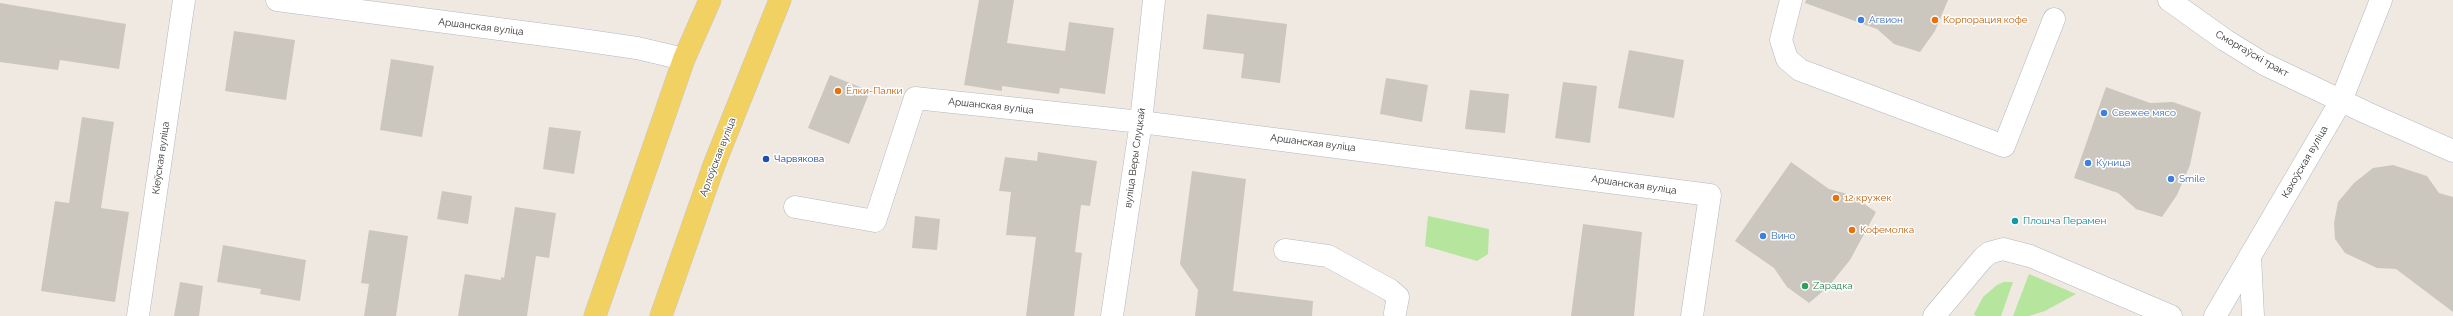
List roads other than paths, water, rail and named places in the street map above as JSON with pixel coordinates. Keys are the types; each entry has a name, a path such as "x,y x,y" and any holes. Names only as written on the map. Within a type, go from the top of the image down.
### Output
{"main road":[{"path":"595,316 684,59 710,0"},
{"name":"Арлоўская вуліца","path":"661,316 714,165 780,0"}],"street":[{"name":"Кіеўская вуліца","path":"138,316 184,0"},
{"name":"Аршанская вуліца","path":"277,0 576,39 637,48 684,59"},
{"name":"вуліца Веры Слуцкай","path":"1112,316 1141,122 1154,0"},
{"path":"1791,0 1781,40 1786,59 1800,70 2004,146 2054,20"},
{"name":"Сморгаўскі тракт","path":"2169,0 2225,40 2264,64 2453,151"},
{"name":"Кахоўская вуліца","path":"2215,316 2341,100 2381,0"},
{"name":"Аршанская вуліца","path":"795,207 875,221 915,98 1141,122 1710,195 1692,316"},
{"path":"1934,316 1988,253 2003,249 2030,256 2171,316"},
{"path":"1285,250 1328,256 1390,290 1398,297 1395,313"},
{"path":"2250,256 2253,316"}],"place":[{"name":"Агвион","path":"1861,20"},
{"name":"Корпорация кофе","path":"1935,20"},
{"name":"Ёлки-Палки","path":"838,91"},
{"name":"Свежее мясо","path":"2104,113"},
{"name":"Чарвякова","path":"766,159"},
{"name":"Куница","path":"2088,163"},
{"name":"Smile","path":"2171,179"},
{"name":"12 кружек","path":"1836,198"},
{"name":"Плошча Перамен","path":"2015,221"},
{"name":"Кофемолка","path":"1852,230"},
{"name":"Вино","path":"1763,236"},
{"name":"Zарадка","path":"1805,286"}]}
